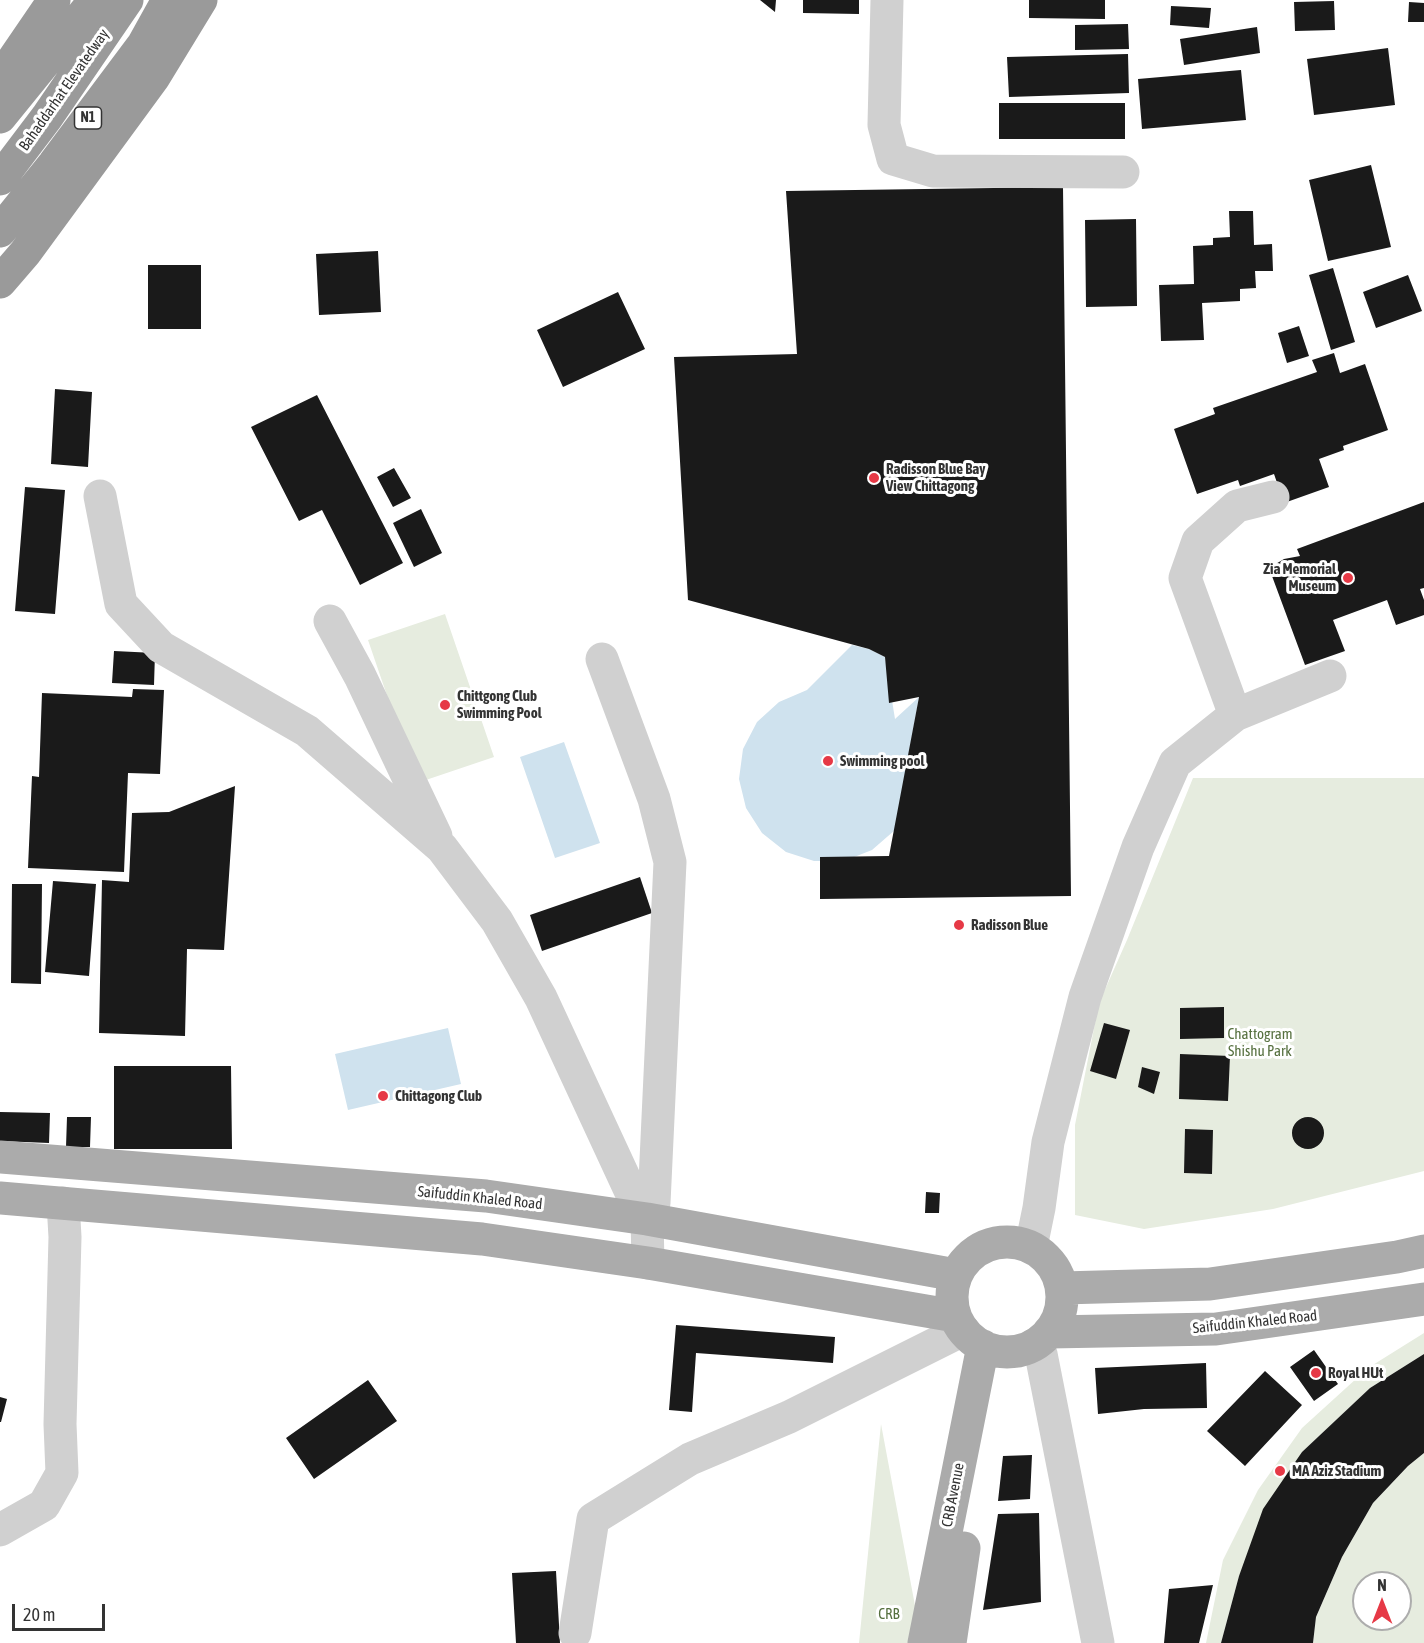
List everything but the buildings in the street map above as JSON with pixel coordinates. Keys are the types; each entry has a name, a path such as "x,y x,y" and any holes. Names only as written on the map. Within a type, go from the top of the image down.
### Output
{"highway":[{"path":"0,79 54,0"},
{"name":"Bahaddarhat Elevatedway","path":"0,117 95,0"},
{"name":"Bahaddarhat Elevatedway","path":"0,179 47,117 127,0"},
{"name":"N1","path":"0,231 54,164 142,45 168,0"},
{"path":"0,282 25,253 154,77 201,0"}],"main road":[{"name":"Saifuddin Khaled Road","path":"0,1157 486,1196 647,1219 956,1275"},
{"path":"0,1198 482,1239 648,1263 975,1336 1017,1351 1042,1338 1058,1319 1062,1304 1062,1288 1051,1264 1031,1247 1003,1242 989,1245 969,1255 956,1275 952,1296 975,1336"},
{"path":"1062,1288 1210,1284 1397,1257 1424,1251"},
{"name":"Saifuddin Khaled Road","path":"1042,1338 1216,1329 1424,1299"},
{"name":"CRB Avenue","path":"924,1643 975,1336"},
{"name":"CRB Avenue","path":"950,1643 973,1481 975,1336"}],"street":[{"path":"887,0 884,125 893,159 933,171 1123,172"},
{"path":"100,495 121,604 161,647 307,731 442,848"},
{"path":"1235,715 1185,578 1198,541 1237,506 1273,497"},
{"path":"330,621 360,676 442,848 497,921 541,998 636,1203 647,1219"},
{"path":"602,659 654,800 670,862 654,1203 647,1219 648,1263"},
{"path":"1031,1247 1048,1142 1085,997 1138,847 1175,763 1235,715 1330,676"},
{"path":"0,1530 44,1505 62,1473 60,1424 63,1203"},
{"path":"574,1632 593,1519 690,1459 975,1336"},
{"path":"1042,1338 1041,1354 1098,1643"}],"green space":[{"path":"445,614 494,757 417,783 368,640"},
{"name":"Chattogram Shishu Park","path":"1193,778 1424,778 1424,1171 1273,1209 1144,1229 1075,1215 1075,1125 1099,1003"},
{"name":"MA Aziz Stadium","path":"1424,1333 1424,1354 1370,1388 1302,1452 1239,1576 1221,1643 1206,1643 1223,1560 1258,1490 1302,1428 1368,1368"},
{"name":"CRB","path":"881,1424 922,1643 859,1643"},
{"path":"1424,1453 1424,1643 1313,1643 1316,1617 1342,1557 1373,1503 1408,1466"}],"water":[{"name":"Swimming pool","path":"852,645 869,649 885,657 895,719 919,697 895,830 872,850 844,861 814,861 786,852 762,833 746,808 739,779 743,749 757,722 779,702 807,690"},
{"path":"564,742 600,843 555,858 520,757"},
{"path":"448,1028 461,1084 348,1110 335,1054"}],"place":[{"name":"Radisson Blue Bay View Chittagong","path":"874,478"},
{"name":"Zia Memorial Museum","path":"1348,578"},
{"name":"Chittgong Club Swimming Pool","path":"445,705"},
{"name":"Swimming pool","path":"828,761"},
{"name":"Radisson Blue","path":"959,925"},
{"name":"Chittagong Club","path":"383,1096"},
{"name":"Royal HUt","path":"1316,1373"},
{"name":"MA Aziz Stadium","path":"1280,1471"}]}
